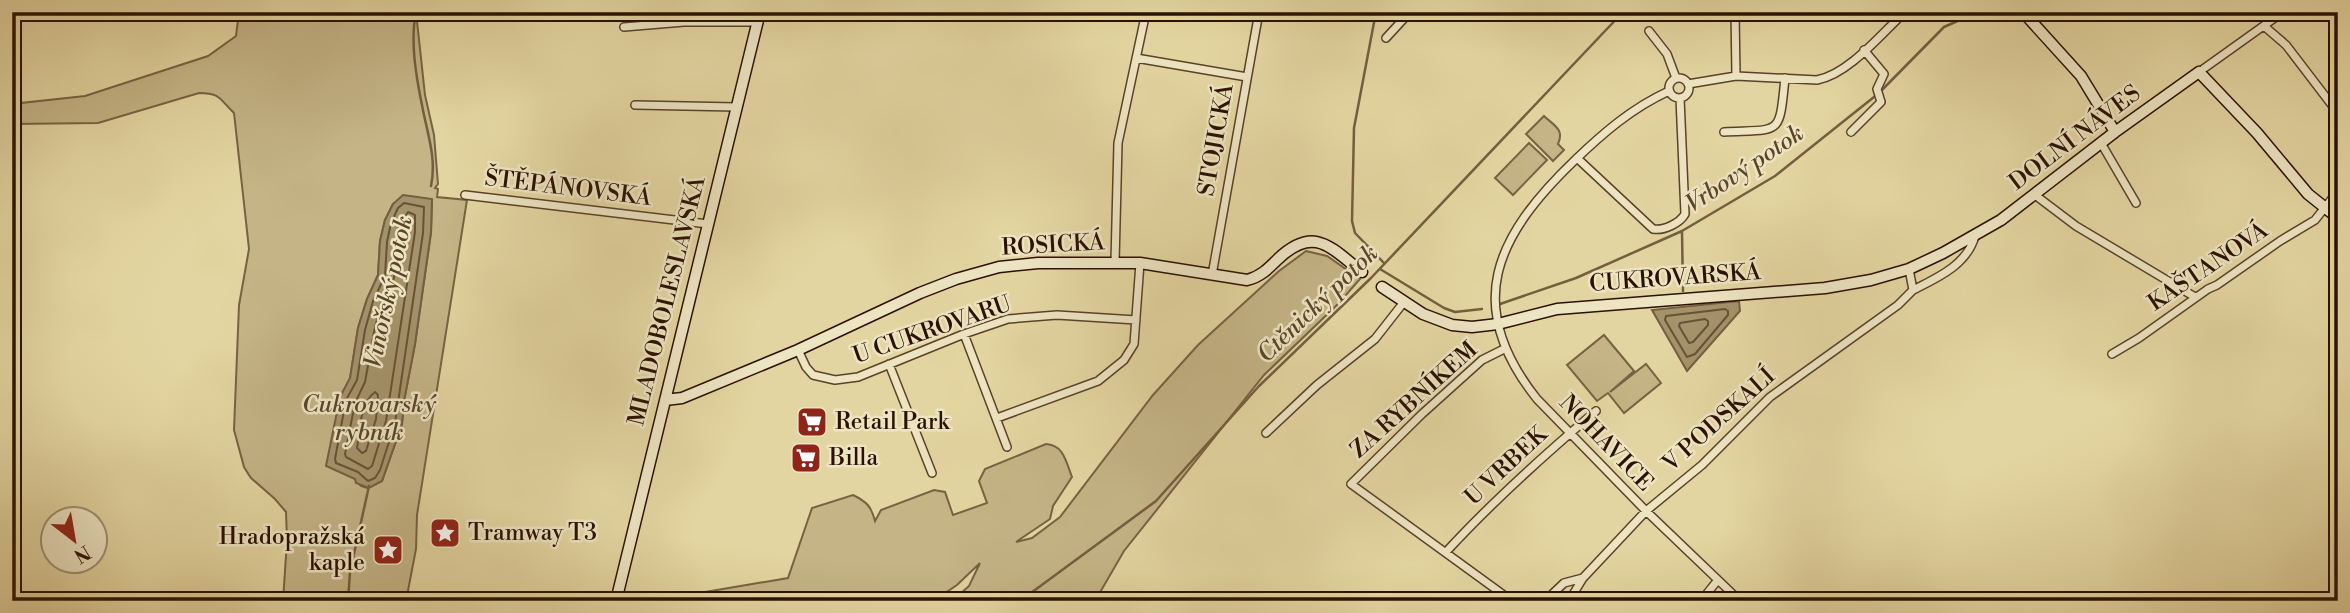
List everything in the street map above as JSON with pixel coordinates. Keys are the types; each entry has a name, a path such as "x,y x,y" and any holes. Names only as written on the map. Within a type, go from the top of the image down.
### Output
{"street":[{"path":"1115,262 1118,143 1146,12"},
{"name":"STOJICKÁ","path":"1212,275 1259,12"},
{"path":"1386,38 1410,12"},
{"path":"1735,12 1736,76"},
{"path":"2023,12 2081,76 2115,132"},
{"path":"2283,12 2200,72 2324,209 2338,218"},
{"path":"1689,85 1736,76 1817,80 1830,78 1864,50 1900,14"},
{"path":"624,27 758,17"},
{"name":"MLADOBOLESLAVSKÁ","path":"616,601 758,17"},
{"path":"2264,26 2286,45 2338,113"},
{"path":"1649,31 1667,54 1676,78"},
{"path":"1851,132 1881,102 1878,95 1884,74 1864,50"},
{"path":"1136,58 1247,77"},
{"name":"DOLNÍ NÁVES","path":"1975,236 2035,195 2115,132 2200,72"},
{"path":"1676,78 1685,79 1689,85 1687,93 1680,98 1672,96 1669,91 1670,83 1676,78"},
{"path":"1724,132 1776,127 1781,118 1785,78"},
{"name":"NOHAVICE","path":"1669,91 1631,113 1577,158 1521,219 1504,251 1495,283 1497,324 1525,384 1569,434 1740,601"},
{"path":"1577,158 1653,229 1663,229 1683,219 1680,98"},
{"path":"635,105 736,107"},
{"path":"2101,143 2136,203"},
{"name":"KAŠTANOVÁ","path":"2112,354 2315,220 2338,191"},
{"name":"ŠTĚPÁNOVSKÁ","path":"465,195 708,224"},
{"path":"2035,195 2076,226 2195,297"},
{"name":"CUKROVARSKÁ","path":"1382,286 1423,314 1452,325 1472,327 1497,324 1557,309 1825,288 1871,280 1909,269 1975,236"},
{"name":"V PODSKALÍ","path":"1545,601 1564,583 1583,578 1646,511 1702,465 1770,397 1898,305 1913,290 1951,269 1972,247 1975,236"},
{"name":"ROSICKÁ","path":"665,400 682,398 798,350 956,279 999,267 1038,263 1140,263 1247,280 1261,275 1288,250 1309,240 1329,246 1362,272"},
{"path":"997,418 1098,381 1114,370 1129,354 1134,344 1140,263"},
{"path":"1909,269 1913,290"},
{"path":"1266,433 1317,386 1375,339 1404,302"},
{"name":"U CUKROVARU","path":"798,350 806,368 813,375 835,380 858,377 1008,319 1057,315 1136,320"},
{"path":"964,334 1007,447"},
{"name":"ZA RYBNÍKEM","path":"1446,552 1350,484 1482,360 1506,348"},
{"path":"889,364 932,473"},
{"name":"U VRBEK","path":"1446,552 1486,509 1596,411"},
{"path":"1446,552 1512,601"},
{"path":"1569,601 1583,578"},
{"path":"1701,601 1717,581"}],"shaded area":[{"path":"239,12 416,12 425,95 434,135 437,197 467,200 406,601 283,601 286,512 251,478 244,467 234,430 239,305 249,249 234,113 216,96 199,93 98,123 12,124 12,104 85,96 208,56 236,36","holes":["422,198 432,200 431,233 402,424 382,481 367,488 355,479 340,397 350,379 358,328 378,275 380,241 385,220 393,204"]},
{"path":"1544,116 1559,131 1558,144 1564,150 1553,161 1526,134"},
{"path":"1529,143 1547,160 1513,195 1495,178"},
{"path":"1306,251 1327,256 1360,279 1338,304 1264,375 1124,551 1095,601 952,601 969,586 980,563 957,585 933,601 730,601 764,593 717,601 652,601 788,578 812,508 853,495 868,505 875,521 881,510 934,490 945,492 953,515 987,503 979,481 985,469 1046,444 1052,445 1064,455 1072,477 1053,506 1050,519 1016,542 1032,538 1060,517 1153,395 1198,345 1279,271"},
{"path":"1604,335 1634,371 1610,392 1646,364 1661,383 1624,413 1608,393 1597,401 1567,365"}],"water":[{"name":"Cukrovarský rybník","path":"403,195 432,199 431,232 402,424 382,481 369,488 326,466 340,397 350,378 358,328 378,275 380,241 385,220 393,204"},
{"path":"1739,301 1740,311 1687,371 1652,310"}],"waterway":[{"name":"Vinořský potok","path":"416,12 414,58 432,155 431,186"},
{"path":"1376,12 1354,128 1352,221 1355,233 1384,263"},
{"name":"Ctěnický potok","path":"1020,601 1156,501 1259,386 1371,278 1623,12"},
{"name":"Vrbový potok","path":"1500,304 1576,278 1682,231 1775,176 1879,93 1944,27 1978,12"},
{"path":"1682,231 1683,291"},
{"name":"Vrbový potok","path":"1380,269 1444,308 1455,312 1482,309"},
{"name":"Vinořský potok","path":"348,601 350,572 369,486"}],"place":[{"name":"Retail Park","path":"812,422"},
{"name":"Billa","path":"806,458"},
{"name":"Tramway T3","path":"445,533"},
{"name":"Hradopražská kaple","path":"388,550"}]}
